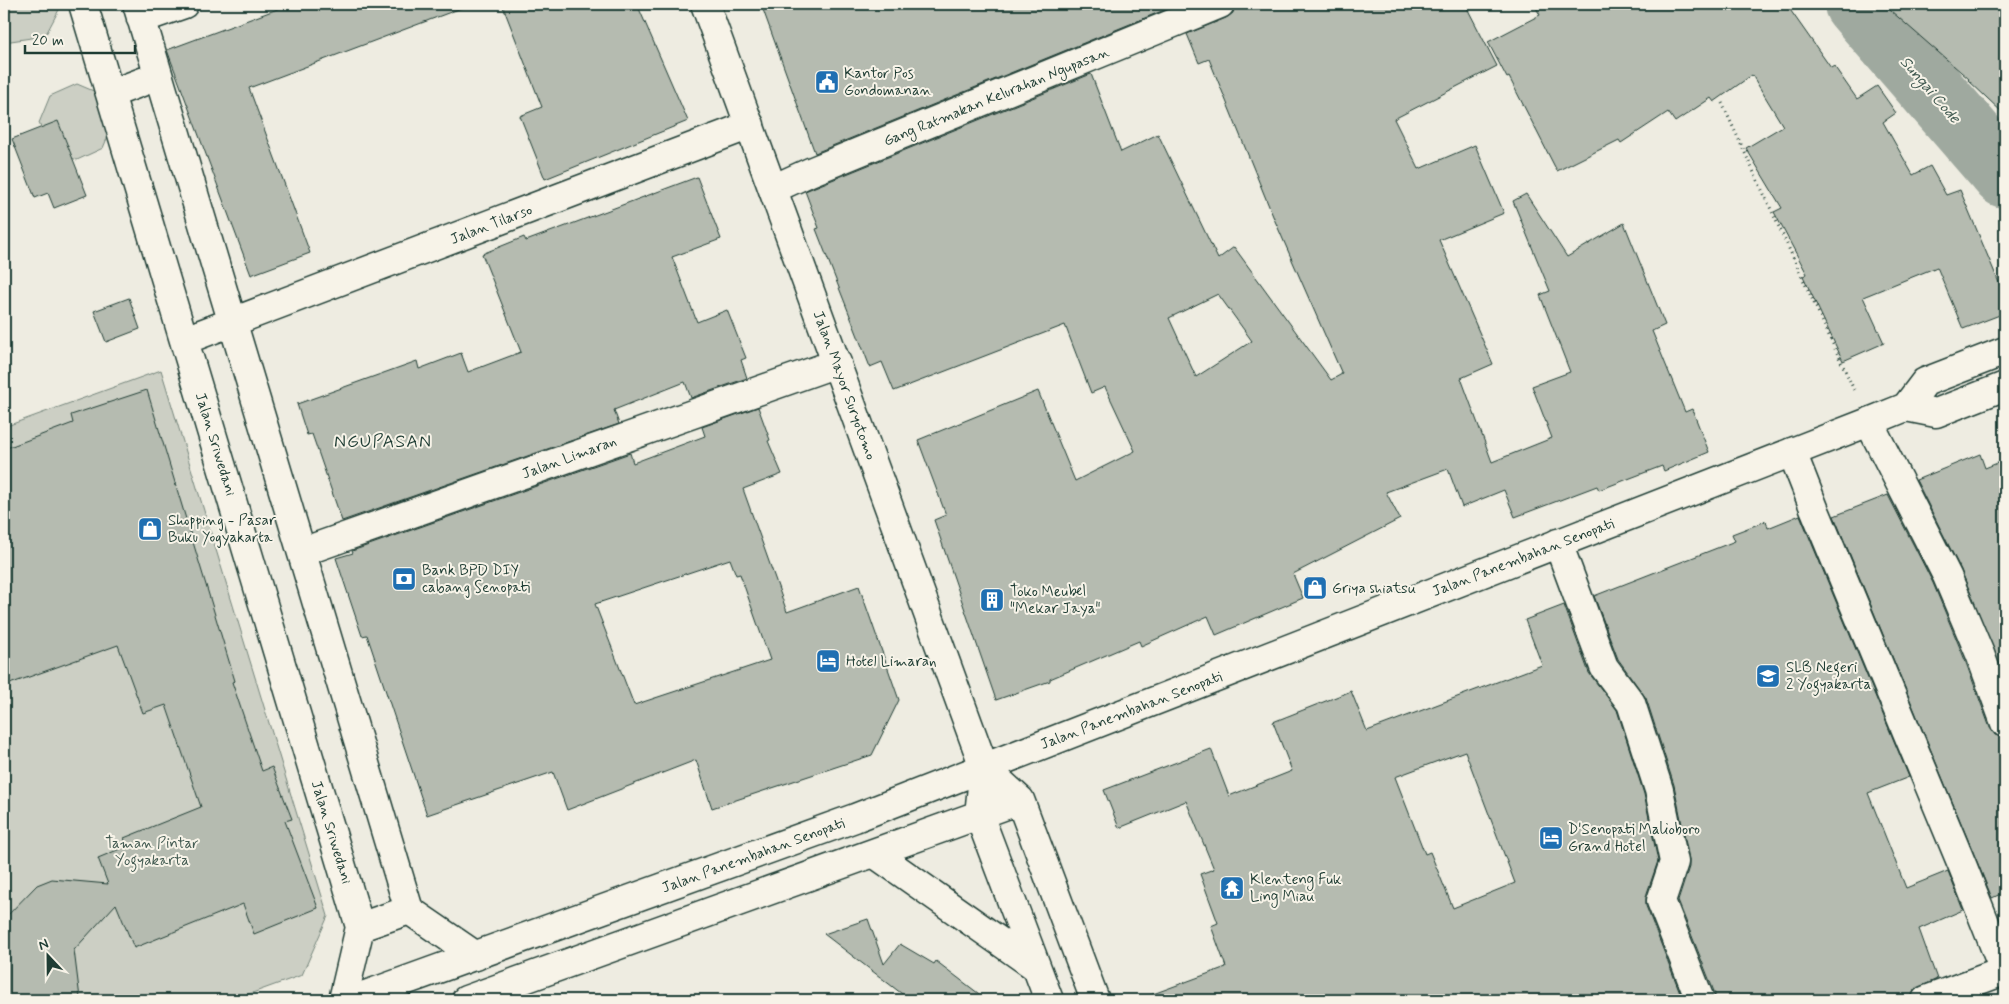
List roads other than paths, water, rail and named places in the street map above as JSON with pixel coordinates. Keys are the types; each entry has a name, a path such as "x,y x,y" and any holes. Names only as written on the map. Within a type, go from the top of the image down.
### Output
{"street":[{"name":"Jalan Sriwedani","path":"83,4 360,927 343,1000"},
{"path":"184,4 139,11 409,910 476,956"},
{"name":"Jalan Mayor Suryotomo","path":"706,4 984,767"},
{"name":"Gang Ratmakan Kelurahan Ngupasan","path":"773,189 810,172 1220,4"},
{"path":"110,94 158,76"},
{"name":"Jalan Tilarso","path":"185,340 750,125"},
{"path":"1999,354 1925,382 1906,407 1936,412 2004,387"},
{"name":"Jalan Limaran","path":"302,552 837,362"},
{"name":"Jalan Panembahan Senopati","path":"352,1000 855,818 1906,407"},
{"path":"1869,422 1947,576 1980,654 2005,723"},
{"path":"1792,452 2005,972 1926,1000"},
{"path":"1558,543 1604,667 1631,703 1659,790 1674,862 1661,901 1700,1000"},
{"path":"1020,800 1026,751"},
{"path":"984,767 1020,800 1095,1000"},
{"path":"984,767 979,815 1049,1000"},
{"path":"466,1000 1020,800"},
{"path":"874,853 1036,967"},
{"path":"360,927 409,910"}],"waterway":[{"name":"Sungai Code","path":"1857,4 2005,175"}],"place":[{"name":"Kantor Pos Gondomanan","path":"827,82"},
{"name":"Shopping - Pasar Buku Yogyakarta","path":"150,529"},
{"name":"Bank BPD DIY cabang Senopati","path":"404,579"},
{"name":"Griya shiatsu","path":"1315,588"},
{"name":"Toko Meubel \"Mekar Jaya\"","path":"992,600"},
{"name":"Hotel Limaran","path":"828,661"},
{"name":"SLB Negeri 2 Yogyakarta","path":"1768,676"},
{"name":"D'Senopati Malioboro Grand Hotel","path":"1551,838"},
{"name":"Klenteng Fuk Ling Miau","path":"1232,888"}],"district":[{"name":"NGUPASAN","path":"383,441"}],"park label":[{"name":"Taman Pintar Yogyakarta","path":"152,852"}]}
